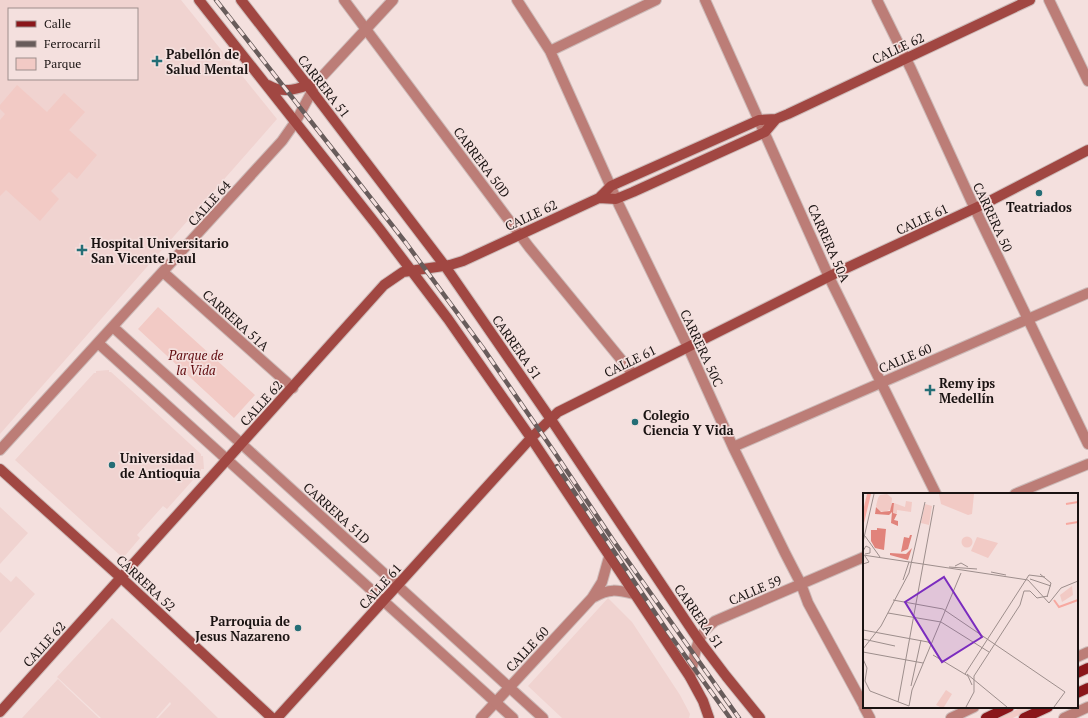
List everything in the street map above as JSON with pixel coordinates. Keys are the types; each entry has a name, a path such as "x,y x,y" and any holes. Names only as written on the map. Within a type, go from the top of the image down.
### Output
{"main road":[{"path":"199,0 296,121 448,319 531,438 690,678 703,701 709,718"},
{"name":"CARRERA 51","path":"241,0 312,86 445,266 550,418 698,639 760,718"},
{"name":"CALLE 62","path":"0,712 384,286 403,272 457,264 599,198 610,186 759,120 776,119 1030,0"},
{"path":"266,84 281,90 295,90 312,86"},
{"name":"CALLE 62","path":"599,198 616,199 765,132 776,119"},
{"name":"CALLE 61","path":"277,718 531,438 550,418 562,409 840,271 975,209 1088,150"},
{"name":"CARRERA 52","path":"0,469 121,578 272,718"},
{"path":"1078,673 1088,668"},
{"path":"1078,693 1088,688"},
{"path":"986,718 1007,708"},
{"path":"1024,718 1046,708"}],"street":[{"name":"CARRERA 50D","path":"344,0 520,235 633,374"},
{"name":"CALLE 64","path":"0,450 282,141 296,121 312,86 394,0"},
{"name":"CARRERA 50C","path":"517,0 550,51 616,199 688,347 733,447 801,584 808,603 863,705"},
{"path":"550,51 656,0"},
{"name":"CARRERA 50A","path":"705,0 830,277 936,493"},
{"name":"CARRERA 50","path":"877,0 1088,444"},
{"path":"1049,0 1088,81"},
{"name":"CARRERA 51A","path":"163,272 293,388"},
{"name":"CALLE 60","path":"733,447 1088,293"},
{"name":"CARRERA 51D","path":"113,327 543,718"},
{"path":"98,343 514,718"},
{"path":"1018,493 1088,464"},
{"name":"CALLE 60","path":"480,718 592,598 602,582 609,557"},
{"name":"CALLE 59","path":"698,639 715,621 863,557"},
{"name":"CALLE 60","path":"592,598 600,593 612,590 634,594"},
{"path":"690,678 698,639"},
{"path":"1078,657 1088,652"},
{"path":"1064,718 1088,707"},
{"name":"CARRERA 50C","path":"865,708 870,718"},
{"path":"951,718 972,708"}],"shaded area":[{"name":"Hospital Universitario San Vicente Paul","path":"0,0 181,0 277,119 0,434"},
{"name":"Universidad de Antioquia","path":"109,370 109,372 111,372 141,399 201,454 201,456 203,456 204,469 201,469 201,471 167,509 163,506 137,535 140,538 123,558 15,460 94,373 96,373 96,371"},
{"path":"0,507 28,533 0,564"},
{"path":"0,572 11,582 16,576 35,594 0,633"},
{"path":"608,598 632,622 680,695 690,714 689,718 562,718 528,686"},
{"path":"112,618 218,718 158,718 171,704 170,702 156,718 101,718 57,677"},
{"path":"58,679 66,687 99,718 22,718"}],"green space":[{"path":"17,85 47,112 64,93 85,112 69,130 97,155 77,179 69,172 51,191 59,199 40,221 6,190 0,196 0,120 5,114 0,109 0,105"},
{"name":"Parque de la Vida","path":"158,307 255,395 234,418 138,329"},
{"path":"1020,708 1034,708 1013,718 999,718"}],"railway":[{"path":"216,0 406,243 483,348 613,540 739,718"},
{"path":"557,466 668,632 730,718"}],"place":[{"name":"Pabellón de Salud Mental","path":"157,61"},
{"name":"Teatriados","path":"1039,193"},
{"name":"Hospital Universitario San Vicente Paul","path":"82,250"},
{"name":"Remy ips Medellín","path":"930,390"},
{"name":"Colegio Ciencia Y Vida","path":"635,422"},
{"name":"Universidad de Antioquia","path":"112,465"},
{"name":"Parroquia de Jesus Nazareno","path":"298,628"}]}
